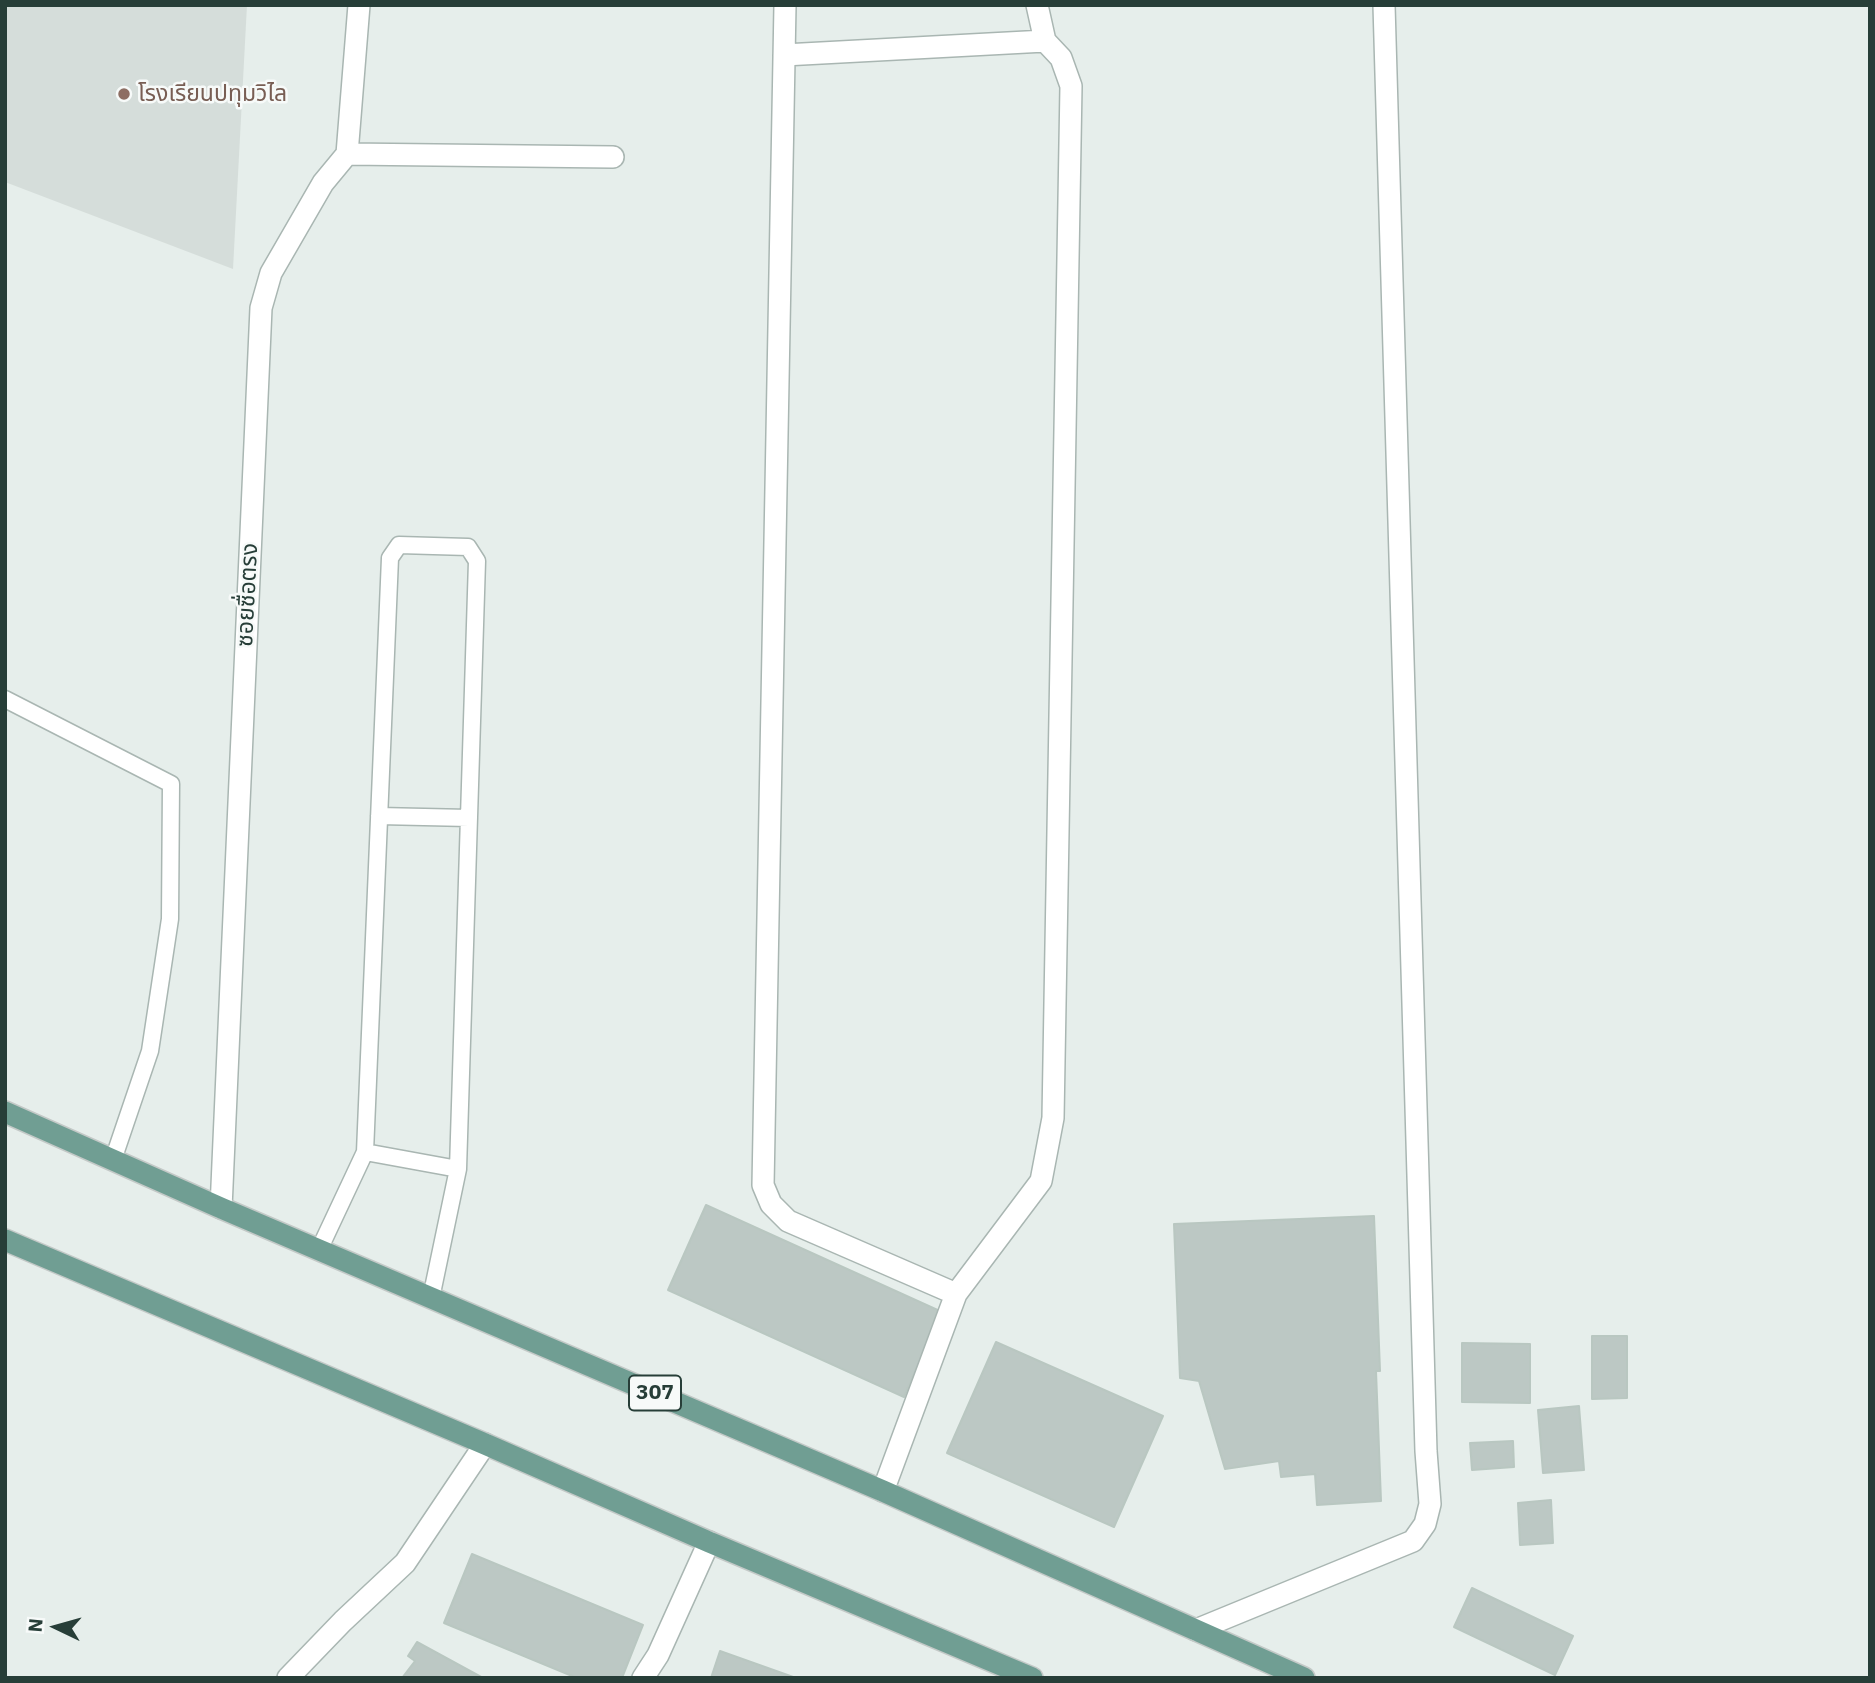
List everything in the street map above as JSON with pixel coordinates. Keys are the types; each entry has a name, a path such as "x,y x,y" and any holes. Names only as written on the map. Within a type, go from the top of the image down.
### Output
{"main road":[{"name":"307","path":"5,1112 318,1250 883,1491 1304,1678"},
{"path":"5,1240 1022,1676"}],"street":[{"path":"359,5 347,154 613,157"},
{"path":"785,5 763,1185 771,1204 788,1221 956,1294"},
{"path":"883,1491 956,1294 1041,1181 1053,1118 1071,86 1061,58 1045,41 1037,5"},
{"path":"1196,1630 1413,1541 1426,1524 1430,1504 1426,1451 1384,5"},
{"path":"784,55 1045,41"},
{"name":"ซอยซื่อตรง","path":"221,1208 261,308 271,273 323,183 347,154"},
{"path":"288,1678 405,1563 485,1444"},
{"path":"643,1678 658,1655 709,1542"}],"lane":[{"path":"318,1250 365,1152 390,558 399,545 468,547 477,561 458,1168 431,1298"},
{"path":"5,699 171,784 170,919 150,1051 113,1160"},
{"path":"379,816 470,818"},
{"path":"365,1152 458,1168"}],"shaded area":[{"name":"โรงเรียนปทุมวิไล","path":"5,5 247,5 233,269 5,182"}],"building":[{"path":"706,1205 942,1312 904,1397 668,1290"},
{"path":"1374,1216 1380,1371 1376,1371 1381,1501 1317,1505 1315,1474 1281,1477 1279,1461 1225,1469 1199,1381 1180,1378 1174,1224"},
{"path":"1592,1336 1627,1336 1627,1398 1592,1399"},
{"path":"996,1342 1163,1416 1114,1527 947,1453"},
{"path":"1462,1343 1530,1344 1530,1403 1462,1402"},
{"path":"1579,1406 1584,1470 1543,1473 1538,1410"},
{"path":"1513,1441 1514,1467 1472,1470 1470,1443"},
{"path":"1551,1500 1553,1543 1520,1545 1518,1503"},
{"path":"472,1554 643,1625 622,1678 577,1678 444,1623"},
{"path":"1472,1588 1573,1636 1555,1675 1454,1627"},
{"path":"417,1642 483,1678 402,1678 415,1661 408,1656"},
{"path":"720,1651 796,1678 711,1678"}],"place":[{"name":"โรงเรียนปทุมวิไล","path":"124,94"}]}
